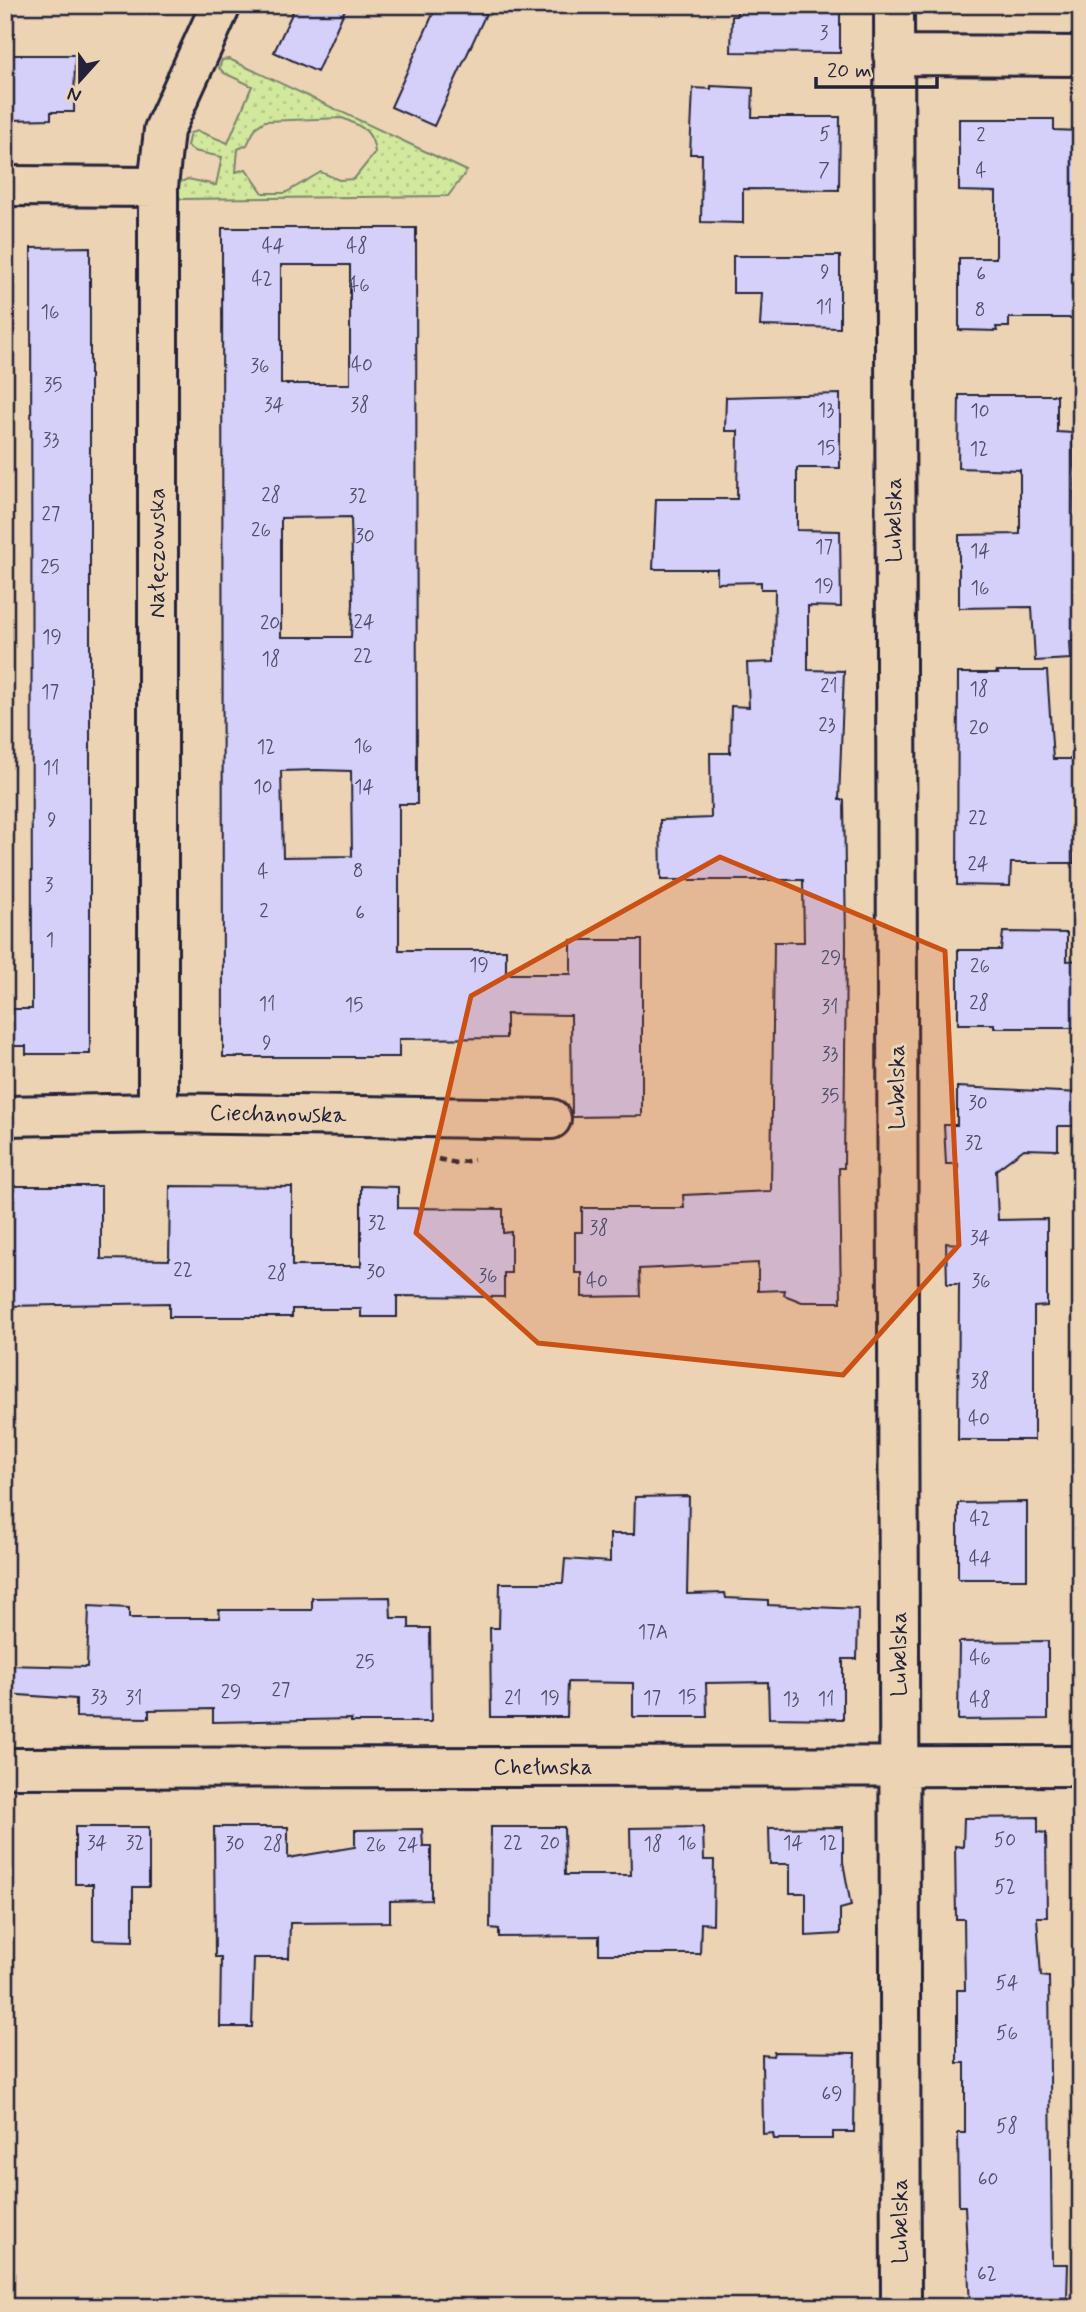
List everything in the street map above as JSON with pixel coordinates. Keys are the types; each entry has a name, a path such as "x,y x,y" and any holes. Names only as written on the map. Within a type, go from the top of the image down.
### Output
{"street":[{"name":"Nałęczowska","path":"159,1113 158,187 164,130 221,5"},
{"name":"Lubelska","path":"894,5 901,2307"},
{"path":"893,55 1081,56"},
{"path":"5,186 158,187"},
{"name":"Ciechanowska","path":"5,1116 159,1113 551,1119"},
{"name":"Chełmska","path":"5,1768 1081,1766"}],"highlighted area":[{"path":"720,857 945,951 959,1245 843,1375 538,1343 416,1233 471,996"}],"green space":[{"path":"229,59 467,171 448,196 181,199 178,195 178,183 188,179 216,185 222,157 194,151 187,146 190,133 198,131 228,143 252,86 224,73 219,68 222,60","holes":["342,118 365,130 374,145 375,153 354,179 339,180 321,172 285,193 263,193 246,169 236,172 238,149 247,145 256,127 265,121"]}],"building":[{"path":"296,5 347,5 317,72 274,52"},
{"path":"437,5 490,5 434,126 391,107"},
{"path":"737,5 840,5 840,53 731,52 732,16 737,16"},
{"path":"5,55 75,55 74,112 51,112 51,119 10,120 10,112 5,112"},
{"path":"711,86 753,88 752,117 840,117 839,190 743,189 743,223 701,222 702,154 690,154 693,88 711,89"},
{"path":"959,119 1054,119 1054,130 1080,131 1081,318 1009,318 1009,327 996,327 997,331 959,330 959,258 996,258 996,192 959,191"},
{"path":"222,228 416,228 417,804 399,804 399,950 506,950 506,974 571,974 571,940 642,940 642,1116 572,1117 571,1015 506,1014 506,1038 399,1039 399,1057 223,1057","holes":["281,265 350,265 350,384 281,384","351,517 351,637 281,637 281,518","281,771 351,771 352,856 283,857"]},
{"path":"90,247 90,1054 26,1054 26,1046 5,1046 5,1009 32,1009 31,248"},
{"path":"733,256 840,256 840,328 760,326 762,293 733,293"},
{"path":"840,394 840,468 797,468 797,530 840,531 841,607 808,606 808,670 844,671 839,800 844,800 846,942 844,1168 839,1168 841,1302 802,1302 784,1295 785,1290 758,1291 758,1263 639,1269 640,1296 582,1297 582,1273 575,1273 575,1232 582,1232 582,1208 684,1208 683,1195 771,1191 774,942 804,942 803,880 661,880 660,820 711,818 710,753 730,753 731,706 749,707 747,663 774,662 775,589 761,589 761,582 717,583 717,569 653,569 656,499 737,499 738,431 725,431 726,397"},
{"path":"959,395 1057,395 1057,432 1073,433 1075,547 1079,547 1077,586 1074,586 1076,641 1070,641 1071,659 1035,661 1032,607 959,608 959,535 1020,534 1020,470 958,468"},
{"path":"997,671 1047,671 1053,759 1081,759 1081,803 1074,803 1074,863 1011,863 1010,886 957,885 958,673 998,673"},
{"path":"1003,932 1067,933 1067,961 1081,960 1081,1028 994,1028 994,1024 958,1024 958,950 1001,950"},
{"path":"957,1087 1081,1093 1081,1126 1058,1126 1058,1150 1024,1149 996,1170 998,1220 1047,1219 1047,1306 1034,1307 1034,1440 958,1440 959,1284 947,1284 946,1243 959,1244 958,1164 946,1164 944,1125 957,1125"},
{"path":"5,1186 101,1186 101,1259 169,1260 170,1186 292,1187 292,1266 361,1266 361,1186 398,1187 398,1208 503,1209 503,1233 511,1232 511,1273 504,1273 504,1297 397,1296 397,1317 361,1317 361,1309 292,1309 292,1317 169,1317 169,1303 5,1306"},
{"path":"689,1496 687,1594 725,1593 726,1598 768,1600 768,1605 858,1609 857,1659 843,1659 843,1719 769,1718 768,1682 706,1683 707,1717 633,1717 633,1683 568,1682 567,1717 491,1717 490,1628 499,1628 500,1583 563,1583 565,1559 610,1562 610,1534 634,1534 635,1497"},
{"path":"1027,1502 1027,1579 958,1579 958,1503"},
{"path":"390,1597 391,1618 409,1618 409,1628 430,1628 431,1722 351,1722 351,1719 213,1722 213,1709 149,1710 149,1718 76,1717 76,1699 5,1694 5,1665 87,1667 89,1606 129,1608 129,1618 220,1618 219,1610 312,1610 312,1598"},
{"path":"1048,1641 1048,1719 958,1720 959,1642"},
{"path":"1038,1817 1038,1832 1046,1833 1047,1917 1037,1917 1041,1976 1049,1977 1052,2264 1068,2264 1067,2298 1038,2298 1038,2307 970,2307 965,2206 959,2206 958,2133 965,2133 965,2063 957,2063 957,1990 965,1990 964,1919 956,1919 955,1846 963,1847 964,1818"},
{"path":"75,1827 149,1827 149,1887 133,1887 133,1941 93,1940 93,1884 75,1884"},
{"path":"214,1827 288,1827 288,1858 355,1847 355,1830 422,1829 423,1846 431,1846 431,1900 390,1901 390,1922 290,1923 289,1958 254,1958 252,2027 220,2027 221,1957 215,1957"},
{"path":"491,1827 564,1827 565,1875 631,1875 630,1828 703,1827 704,1860 714,1860 713,1924 701,1923 700,1954 599,1954 599,1936 499,1937 499,1929 490,1928"},
{"path":"843,1827 843,1862 851,1906 840,1909 840,1934 806,1936 806,1893 790,1893 790,1864 770,1864 769,1828"},
{"path":"774,2052 855,2053 854,2132 833,2132 833,2139 774,2139 773,2133 763,2134 762,2055 773,2056"}]}
